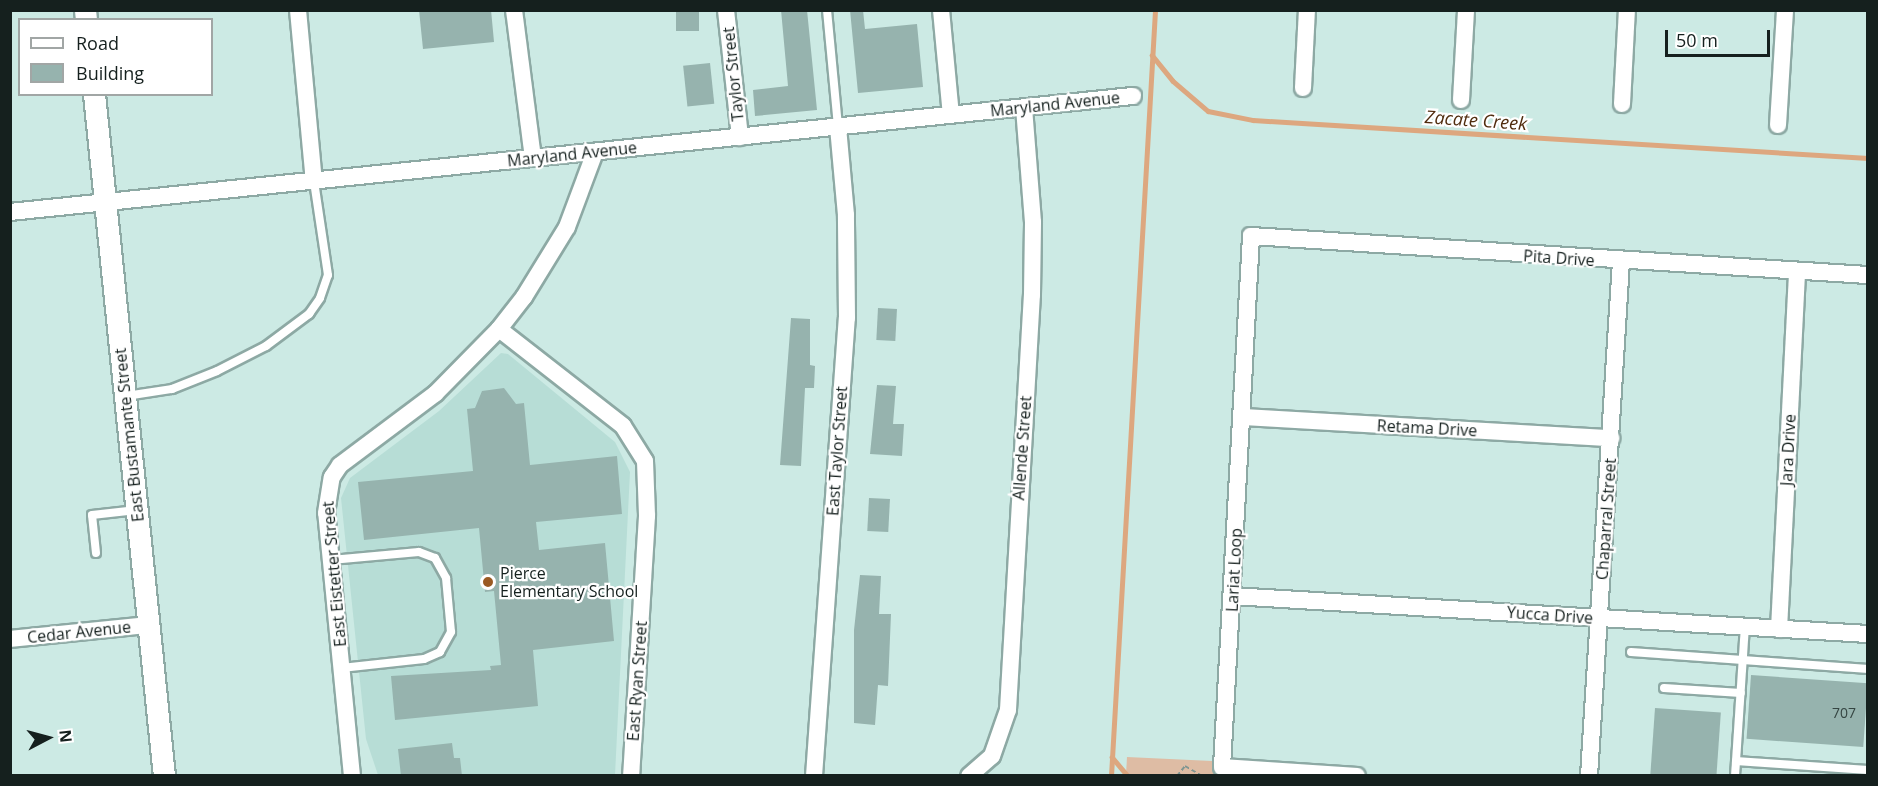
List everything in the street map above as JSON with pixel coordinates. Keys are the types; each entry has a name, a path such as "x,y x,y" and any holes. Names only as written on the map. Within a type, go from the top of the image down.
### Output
{"street":[{"path":"298,10 314,181"},
{"path":"514,10 533,158"},
{"name":"Taylor Street","path":"726,10 740,137"},
{"path":"941,10 951,115"},
{"path":"1303,88 1307,10"},
{"path":"1461,100 1466,10"},
{"path":"1622,104 1627,10"},
{"path":"1778,126 1785,10"},
{"name":"East Bustamante Street","path":"94,96 164,776"},
{"name":"Maryland Avenue","path":"10,212 1132,96"},
{"name":"Allende Street","path":"969,776 992,756 1008,710 1032,295 1033,222 1024,107"},
{"name":"East Taylor Street","path":"814,776 847,318 846,214 838,127"},
{"name":"East Eistetter Street","path":"352,776 331,560 327,493 340,465 435,394 499,329 524,297 567,227 595,152"},
{"name":"Pita Drive","path":"1251,236 1621,262 1868,275"},
{"name":"Lariat Loop","path":"1251,236 1243,417 1221,767 1357,776"},
{"name":"Chaparral Street","path":"1589,776 1621,262"},
{"name":"Jara Drive","path":"1779,629 1797,271"},
{"name":"East Ryan Street","path":"499,329 623,426 645,461 647,516 631,776"},
{"name":"Retama Drive","path":"1243,417 1611,438"},
{"name":"Yucca Drive","path":"1232,596 1868,634"},
{"name":"Cedar Avenue","path":"10,639 148,625"}],"lane":[{"path":"827,10 838,127"},
{"path":"126,396 172,389 217,371 266,346 309,314 320,298 328,275 314,181"},
{"path":"96,553 92,515 137,510"},
{"path":"331,560 419,552 435,558 446,578 451,632 441,652 424,659 341,668"},
{"path":"1735,776 1745,627"},
{"path":"1631,652 1868,669"},
{"path":"1664,688 1741,693"},
{"path":"1736,761 1868,770"}],"path":[{"path":"1177,776 1185,766 1202,776"}],"shaded area":[{"name":"Pierce Elementary School","path":"501,353 508,354 615,442 630,472 615,775 378,775 366,739 341,498 350,478 439,411"},
{"path":"1127,757 1212,761 1215,775 1126,775"}],"building":[{"path":"419,10 491,10 494,42 423,49"},
{"path":"676,10 699,10 699,31 676,31"},
{"path":"781,10 807,10 817,110 755,116 753,90 788,86"},
{"path":"850,10 863,10 865,29 917,24 923,87 858,93"},
{"path":"710,63 714,104 687,107 683,66"},
{"path":"878,308 897,309 895,341 876,340"},
{"path":"791,318 810,319 810,365 815,366 814,388 805,388 801,466 780,465"},
{"path":"877,385 896,386 893,424 904,424 902,456 870,454"},
{"path":"504,388 516,404 524,403 530,465 617,456 622,514 536,522 539,550 605,543 614,641 533,650 538,706 395,720 391,676 491,670 490,666 501,665 494,591 485,592 479,528 364,540 358,482 473,471 467,409 475,408 482,391"},
{"path":"869,498 890,499 888,532 867,531"},
{"path":"860,575 881,576 879,614 891,614 888,686 878,685 875,725 854,723 854,630"},
{"path":"1751,675 1868,683 1863,747 1747,739"},
{"path":"1655,708 1721,713 1716,776 1650,776"},
{"path":"452,743 454,758 460,758 462,776 401,776 398,749"}],"waterway":[{"path":"1111,776 1155,10"},
{"name":"Zacate Creek","path":"1152,55 1173,81 1208,111 1253,120 1868,158"},
{"path":"1112,757 1128,776"}],"place":[{"name":"Pierce Elementary School","path":"488,582"}]}
